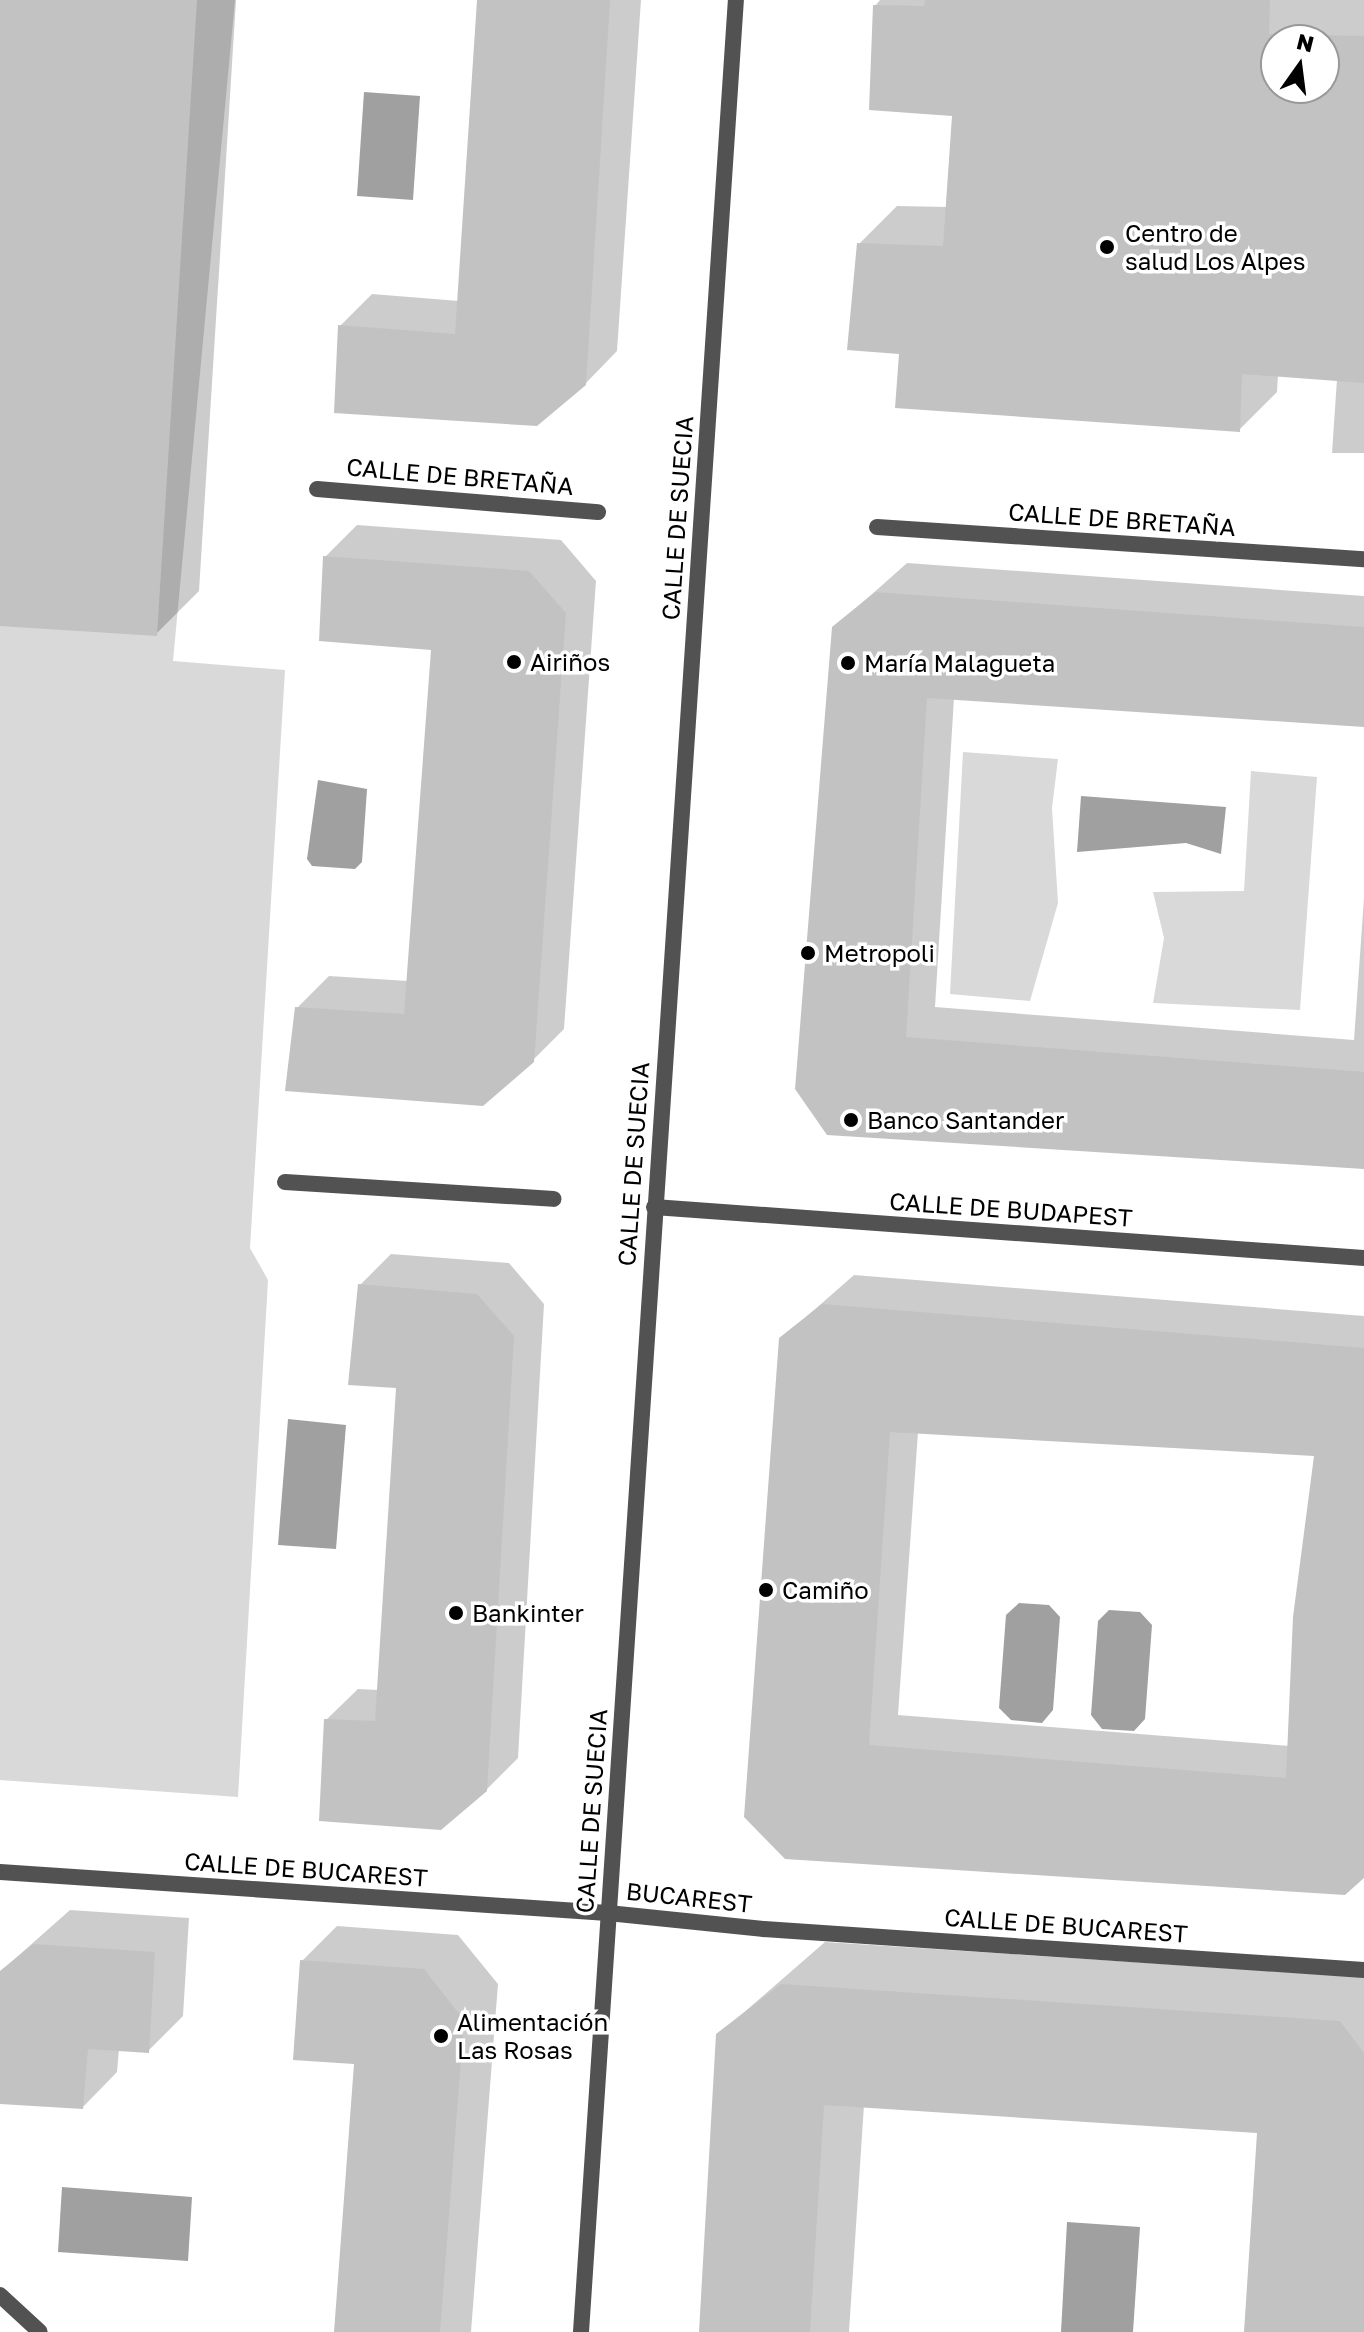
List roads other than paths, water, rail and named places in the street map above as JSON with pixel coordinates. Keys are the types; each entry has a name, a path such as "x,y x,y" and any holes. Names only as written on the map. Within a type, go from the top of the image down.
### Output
{"street":[{"name":"CALLE DE SUECIA","path":"581,2332 736,0"},
{"name":"CALLE DE BRETAÑA","path":"317,489 598,512"},
{"name":"CALLE DE BRETAÑA","path":"877,527 1364,559"},
{"path":"285,1182 553,1199"},
{"name":"CALLE DE BUDAPEST","path":"654,1207 1364,1258"},
{"name":"CALLE DE BUCAREST","path":"0,1872 608,1913"},
{"name":"BUCAREST","path":"608,1913 764,1929"},
{"name":"CALLE DE BUCAREST","path":"764,1929 1364,1970"},
{"path":"0,2295 40,2332"}],"place":[{"name":"Centro de salud Los Alpes","path":"1107,247"},
{"name":"Airiños","path":"514,662"},
{"name":"María Malagueta","path":"848,663"},
{"name":"Metropoli","path":"808,953"},
{"name":"Banco Santander","path":"851,1120"},
{"name":"Camiño","path":"766,1590"},
{"name":"Bankinter","path":"456,1613"},
{"name":"Alimentación Las Rosas","path":"441,2036"}]}
